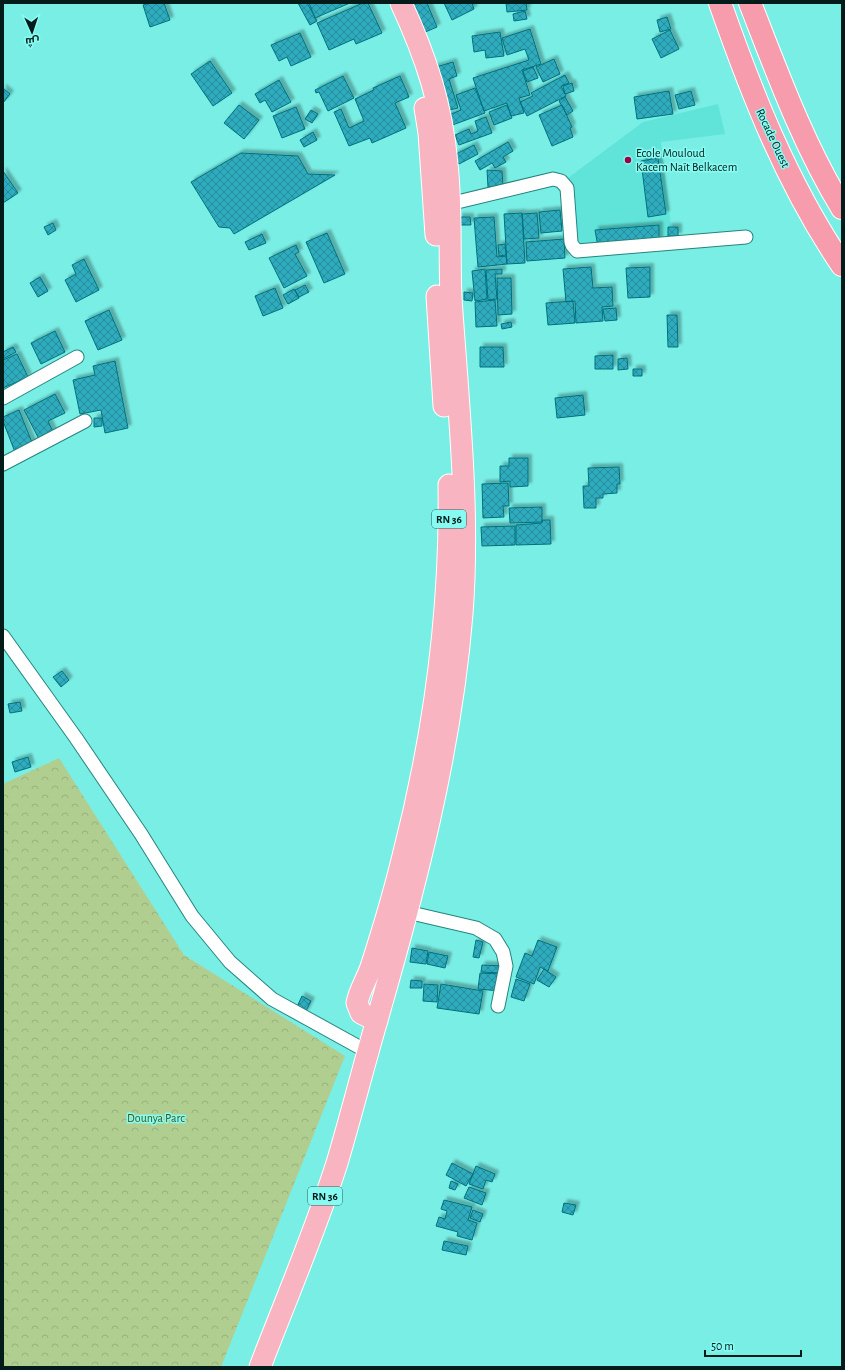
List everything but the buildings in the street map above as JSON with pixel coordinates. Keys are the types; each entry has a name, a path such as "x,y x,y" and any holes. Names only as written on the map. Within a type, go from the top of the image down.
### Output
{"highway":[{"name":"Rocade Ouest","path":"720,3 749,84 777,149 809,212 842,264"},
{"path":"750,3 805,137 820,170 842,208"},
{"path":"763,37 765,3"}],"main road":[{"name":"RN 36","path":"377,1021 361,1013 357,1003 368,977 390,905 403,856 424,759 435,689 443,619 449,509 439,340 435,212 429,133 424,100 417,75 388,3"},
{"name":"RN 36","path":"260,1367 336,1164 377,1021 407,912 427,828 446,737 455,673 462,605 465,536 451,289 449,204 444,137 434,88 420,45 401,3"}],"street":[{"path":"449,204 552,179 561,181 567,188 571,242 572,246 577,250 746,237"},
{"path":"3,398 77,357"},
{"path":"3,464 85,421"},
{"path":"3,636 76,738 137,828 192,916 230,962 272,998 368,1052"},
{"path":"407,912 476,928 495,939 503,952 506,966 498,1006"}],"shaded area":[{"name":"Ecole Mouloud Kacem Naït Belkacem","path":"718,104 725,134 661,142 673,242 574,250 568,178 643,122"}],"green space":[{"name":"Dounya Parc","path":"59,758 184,955 345,1056 221,1367 3,1367 3,784"}],"place":[{"name":"Ecole Mouloud Kacem Naït Belkacem","path":"628,160"}]}
